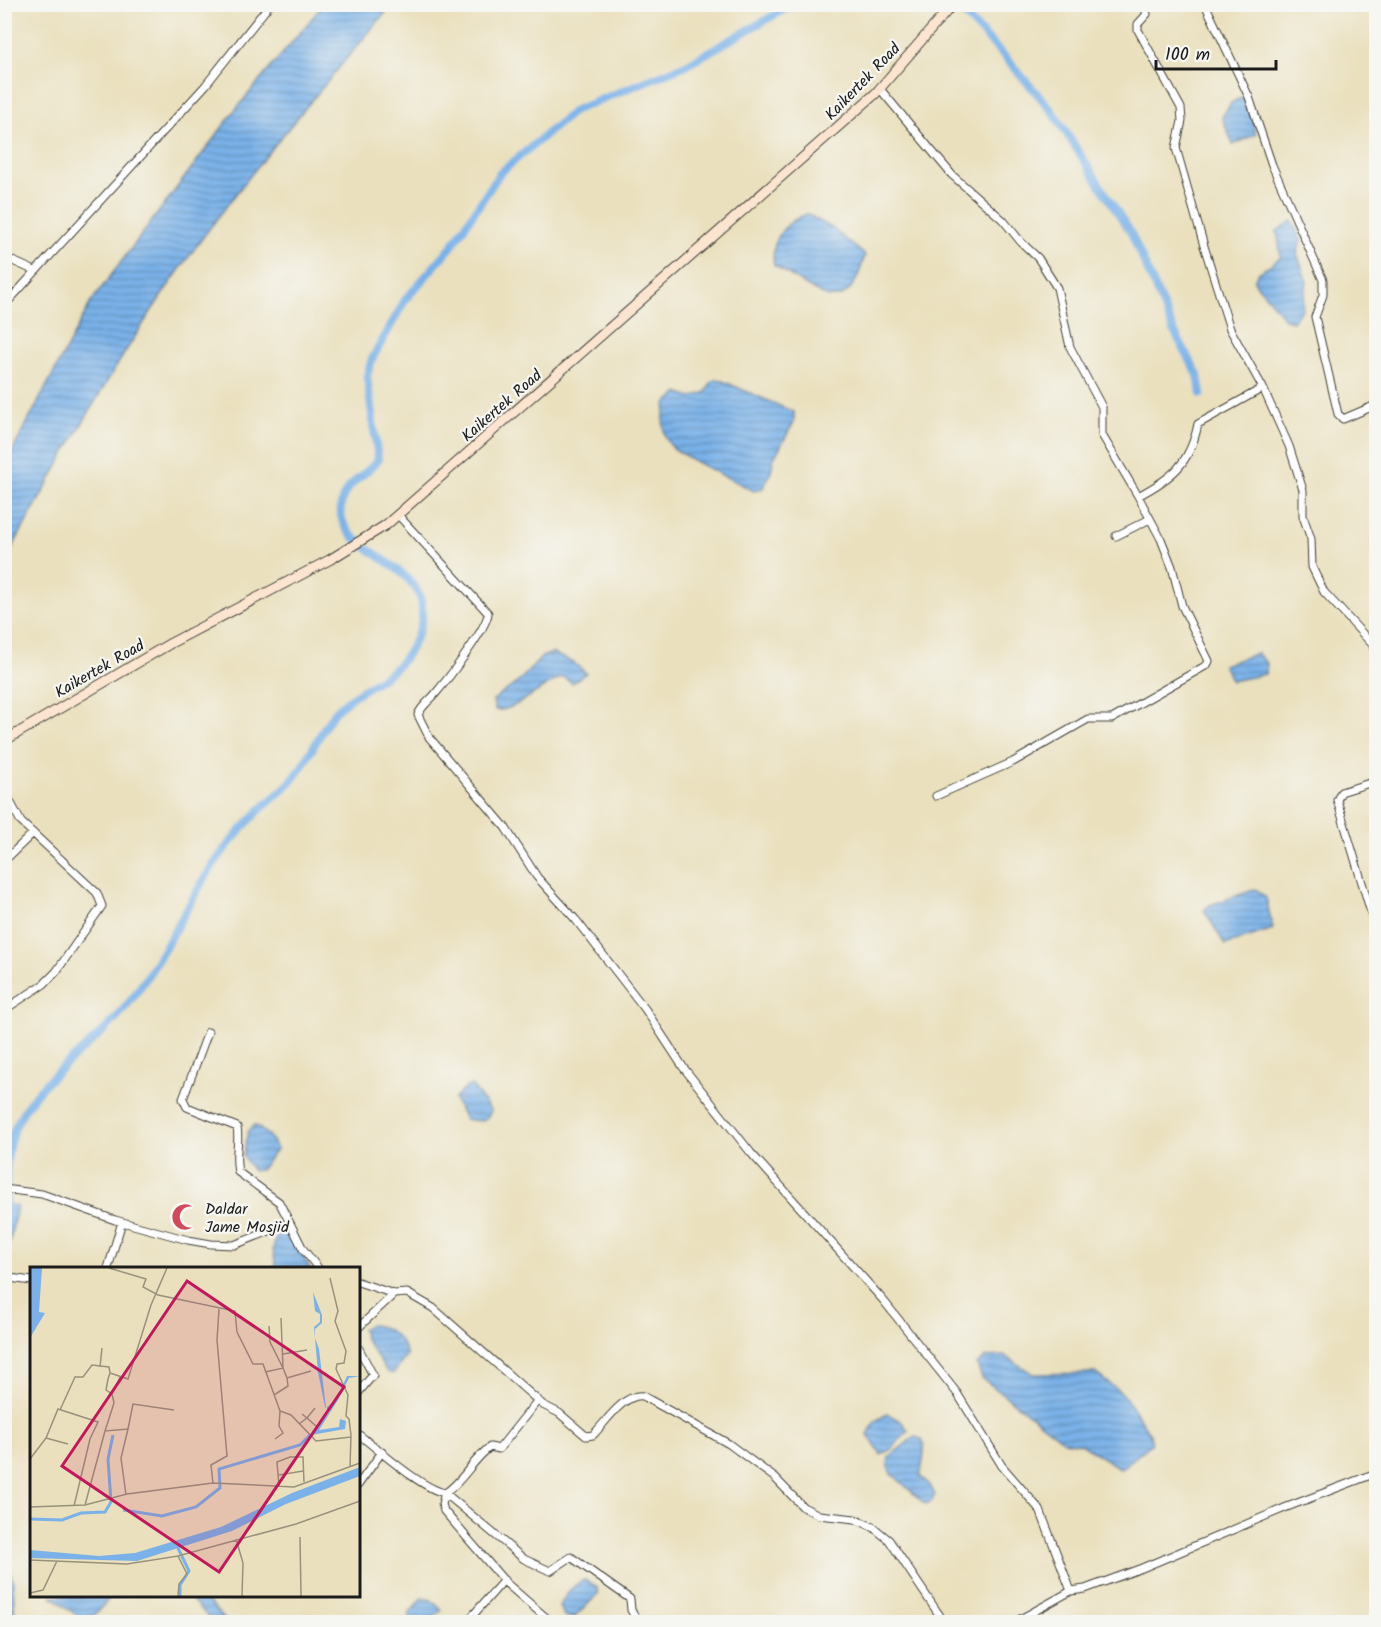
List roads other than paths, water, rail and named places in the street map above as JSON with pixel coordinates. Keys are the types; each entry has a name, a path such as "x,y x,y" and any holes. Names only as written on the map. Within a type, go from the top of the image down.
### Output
{"main road":[{"name":"Kaikertek Road","path":"4,741 171,643 331,559 386,525 765,194 880,89 953,4"}],"street":[{"path":"4,306 205,86 270,4"},
{"path":"1143,4 1147,14 1138,24 1138,30 1181,108 1182,121 1176,148 1230,329 1263,388 1289,446 1303,490 1303,516 1311,539 1312,567 1324,592 1375,644 1377,657"},
{"path":"1205,4 1249,97 1272,165 1323,280 1323,295 1315,317 1338,414 1343,419 1350,418 1377,405"},
{"path":"880,89 952,175 1003,220 1038,258 1057,288 1070,347 1102,407 1102,435 1150,519 1172,567 1188,621 1209,661 1207,665 1112,719 1088,719 1012,762 936,796"},
{"path":"4,257 35,271"},
{"path":"1138,496 1175,473 1194,445 1198,424 1263,388"},
{"path":"398,515 488,614 488,621 479,635 417,715 429,737 505,827 537,877 576,920 632,993 683,1067 751,1153 882,1300 957,1393 1002,1466 1040,1510 1071,1591"},
{"path":"1116,536 1150,519"},
{"path":"1377,781 1341,792 1337,800 1377,929"},
{"path":"4,790 21,822 97,893 102,906 56,972 44,984 4,1010"},
{"path":"4,861 33,833"},
{"path":"208,1032 183,1099 187,1107 237,1127 234,1157 238,1172 279,1202 303,1249 316,1267"},
{"path":"4,1189 42,1194 122,1222 188,1240 234,1245 290,1223"},
{"path":"109,1267 122,1222"},
{"path":"10,1278 30,1281"},
{"path":"360,1283 394,1294 406,1293 433,1308 538,1400 559,1413 586,1436 593,1435 628,1400 636,1395 643,1396 729,1444 775,1478 802,1507 819,1515 855,1519 873,1527 889,1540 944,1623"},
{"path":"360,1326 394,1294"},
{"path":"360,1351 373,1375 360,1391"},
{"path":"538,1400 499,1449 490,1447 478,1456 455,1487 445,1493 442,1504 444,1511 504,1580 551,1623"},
{"path":"360,1436 437,1492 445,1493 524,1559 550,1571 571,1557 630,1599 631,1610 638,1623"},
{"path":"360,1482 382,1452"},
{"path":"1015,1623 1071,1591 1085,1589 1142,1568 1287,1507 1377,1473"},
{"path":"467,1623 504,1580"}],"water":[{"path":"323,5 392,5 307,105 173,279 107,382 5,561 5,465 91,302 236,109"},
{"path":"1241,97 1246,99 1256,134 1233,145 1222,117 1231,103"},
{"path":"807,214 832,228 865,255 849,291 839,297 829,297 817,292 774,265 774,248 780,233 799,217"},
{"path":"1292,221 1301,240 1297,253 1307,282 1302,309 1293,321 1283,318 1254,281 1257,274 1281,257 1277,231"},
{"path":"718,379 794,412 794,422 773,460 771,472 763,488 754,491 698,463 671,446 665,436 664,419 667,402 679,393 691,398 706,392 712,381"},
{"path":"552,653 574,663 586,673 572,683 563,677 520,703 503,710 495,710 493,700 518,682 542,657"},
{"path":"1257,653 1267,664 1265,674 1232,681 1223,665"},
{"path":"1256,889 1266,898 1273,929 1225,945 1204,910 1210,905"},
{"path":"468,1086 472,1086 491,1111 484,1120 465,1119 454,1099"},
{"path":"255,1125 268,1135 277,1149 260,1170 253,1171 243,1156 248,1131"},
{"path":"4,1205 17,1206 5,1265"},
{"path":"278,1231 288,1233 309,1267 276,1267 273,1249"},
{"path":"368,1325 388,1330 401,1343 407,1355 394,1373 389,1373 385,1369 365,1339 362,1329"},
{"path":"1006,1356 1033,1374 1095,1373 1123,1394 1150,1434 1152,1443 1121,1469 1081,1444 1064,1441 982,1378 977,1365 986,1357"},
{"path":"887,1414 900,1420 908,1430 893,1448 881,1455 868,1435 875,1421"},
{"path":"914,1437 922,1439 924,1447 920,1476 930,1485 935,1495 931,1502 925,1504 890,1472 888,1466 889,1457"},
{"path":"5,1556 13,1581 15,1622 5,1622"},
{"path":"585,1580 597,1587 598,1594 574,1618 564,1617 560,1606 562,1602 573,1587"},
{"path":"53,1597 111,1597 93,1616 83,1620"},
{"path":"189,1597 204,1597 227,1622 213,1622"},
{"path":"422,1598 430,1599 442,1610 428,1622 409,1622 409,1614"}],"waterway":[{"path":"4,1228 8,1149 17,1123 27,1106 52,1077 110,1025 135,995 214,864 247,823 293,779 334,713 353,696 394,669 411,648 422,619 419,596 407,578 353,536 342,520 342,500 348,488 378,460 367,376 372,359 405,300 452,246 500,173 575,110 686,65 794,4"},
{"path":"954,4 1005,57 1052,111 1131,233 1174,331 1198,375 1201,394"}],"place":[{"name":"Daldar Jame Mosjid","path":"185,1217"}]}
